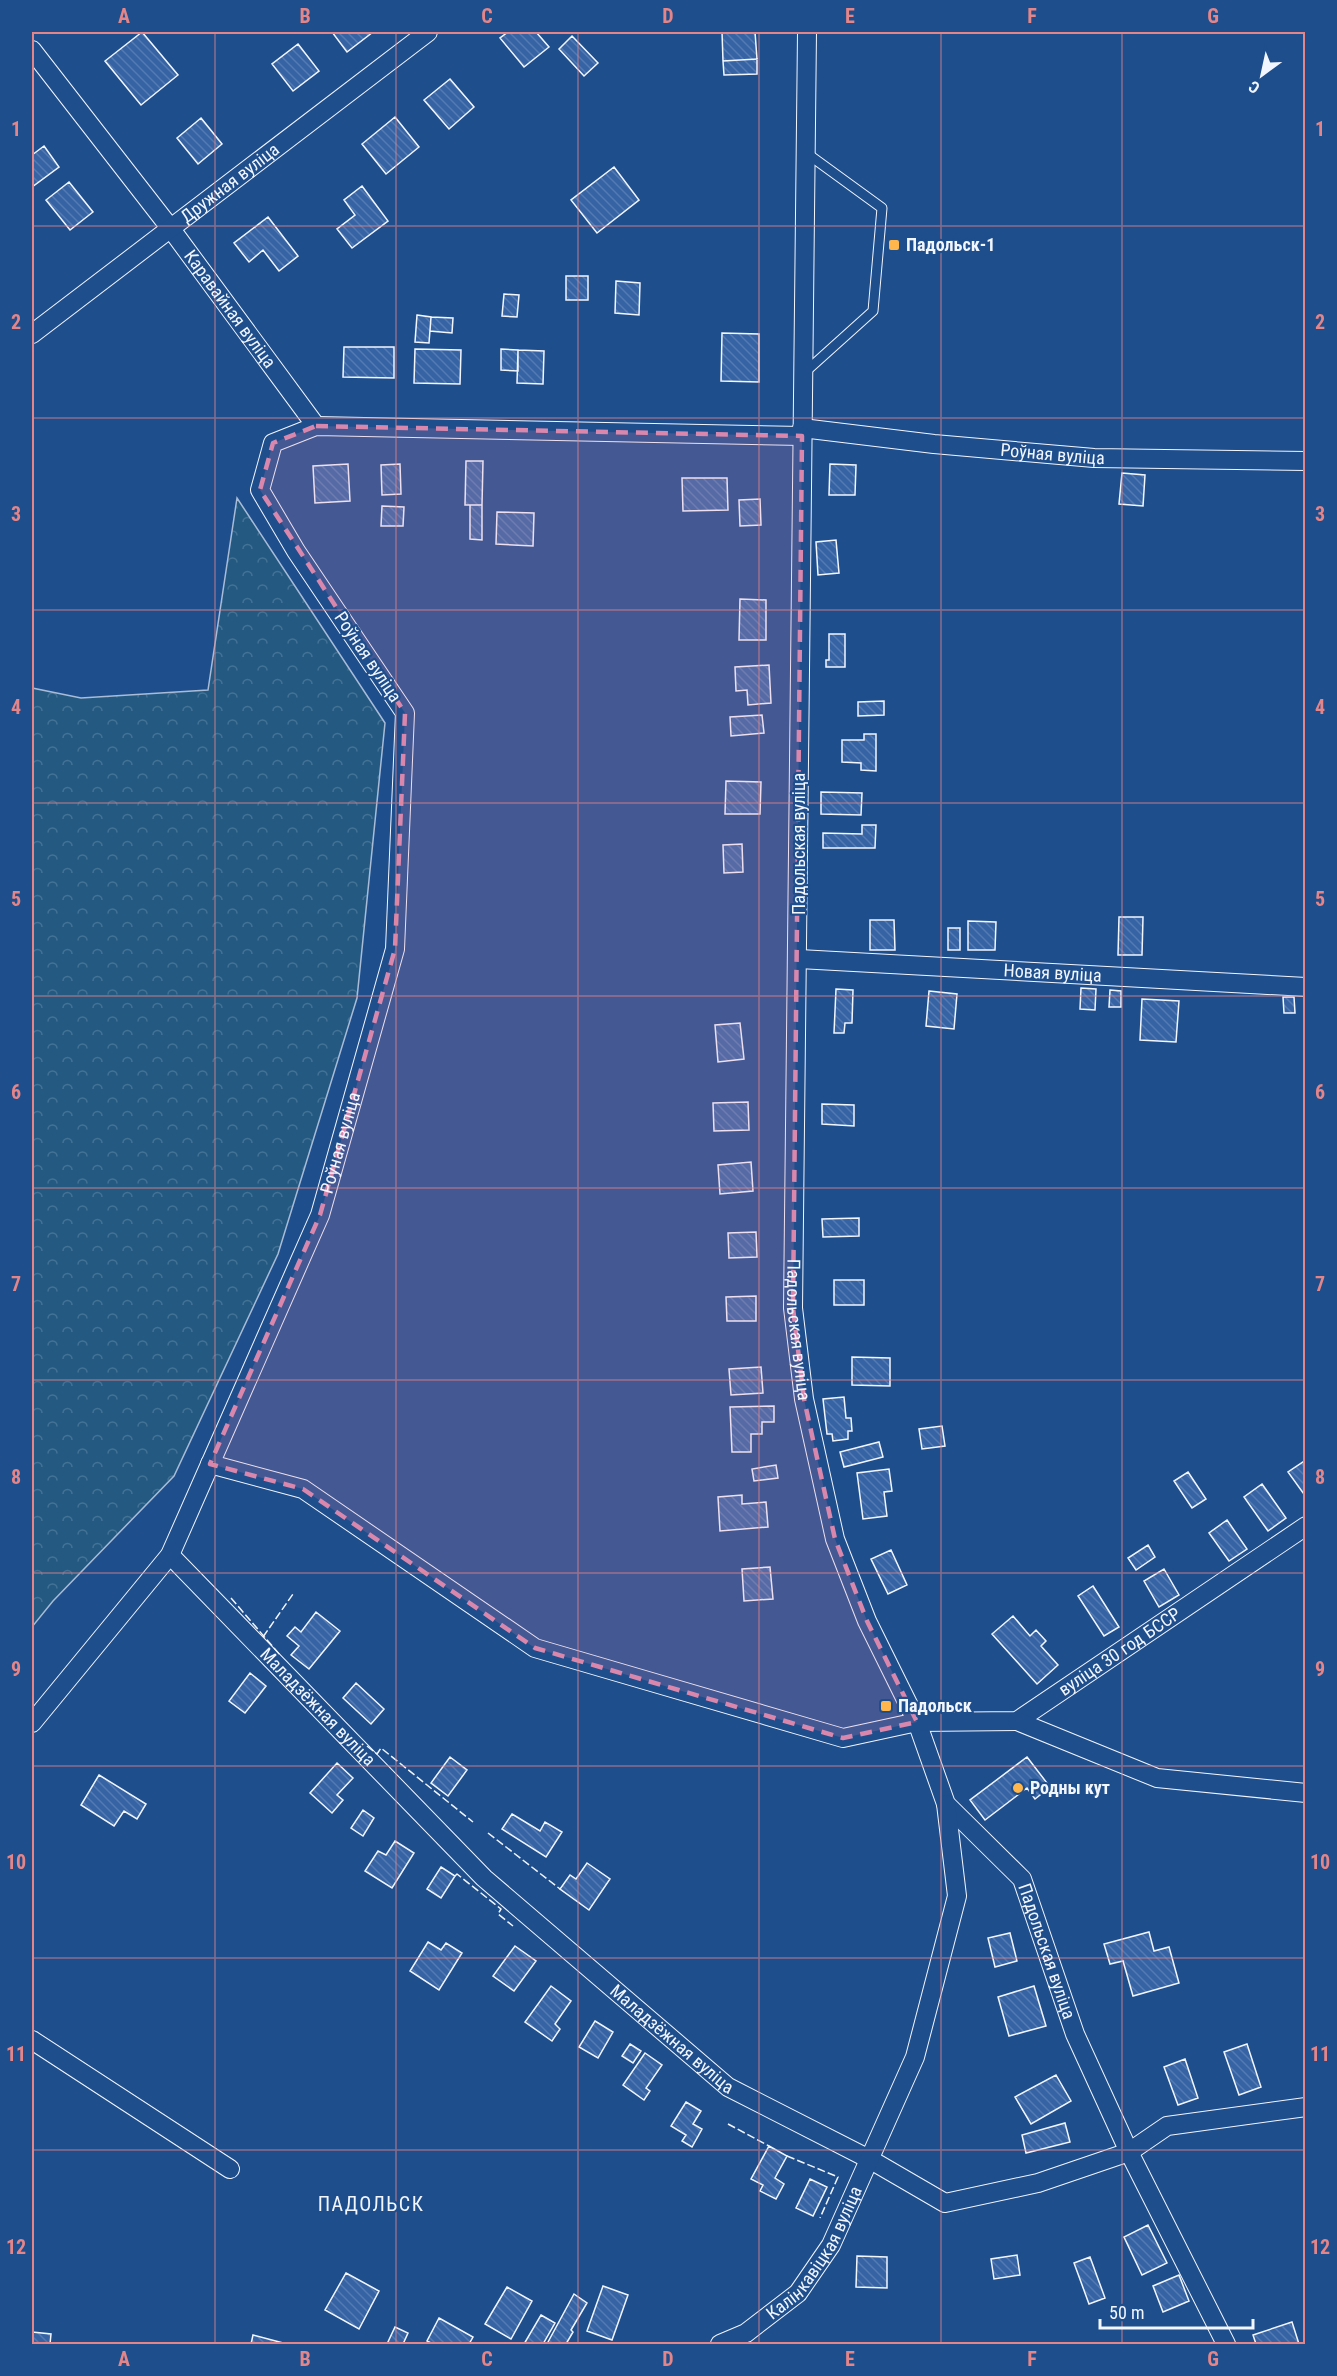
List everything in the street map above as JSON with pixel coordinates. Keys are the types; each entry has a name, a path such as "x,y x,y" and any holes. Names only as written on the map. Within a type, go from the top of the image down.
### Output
{"street":[{"name":"Дружная вуліца","path":"32,334 428,32"},
{"name":"Падольская вуліца","path":"807,32 799,959 793,1308 804,1399 835,1539 867,1622 917,1722 946,1804 1022,1879 1075,2034 1129,2152"},
{"name":"Каравайная вуліца","path":"32,50 171,229 316,426"},
{"name":"Роўная вуліца","path":"210,1464 320,1215 395,949 405,713 296,550 260,490 273,443 316,426 802,432 1094,459 1305,461"},
{"name":"Новая вуліца","path":"799,959 1305,987"},
{"path":"32,1723 170,1555 210,1464 303,1489 535,1648 843,1738 917,1722 1017,1721 1156,1778 1305,1793"},
{"name":"вуліца 30 год БССР","path":"1017,1721 1305,1527"},
{"name":"Маладзёжная вуліца","path":"170,1555 493,1886 728,2088 871,2160 945,2203 1038,2183 1129,2152 1167,2126 1305,2108"},
{"name":"Калінкавіцкая вуліца","path":"720,2344 743,2339 798,2293 831,2245 871,2160 915,2057 957,1896 946,1804"},
{"path":"32,2040 230,2169"},
{"path":"1129,2152 1226,2344"}],"lane":[{"path":"803,374 873,311 882,208 805,152"}],"highlighted area":[{"path":"316,426 802,436 793,1308 804,1399 835,1539 867,1621 917,1722 843,1738 535,1648 303,1489 210,1464 320,1215 395,949 405,713 260,490 273,443"}],"green space":[{"path":"237,498 385,723 357,998 278,1254 174,1476 53,1601 32,1627 32,688 81,698 208,690"}],"building":[{"path":"142,32 178,75 141,105 105,61"},
{"path":"332,32 373,32 347,52"},
{"path":"508,32 536,32 549,47 524,67 500,38"},
{"path":"722,32 755,32 757,59 723,61"},
{"path":"572,36 598,63 584,76 559,49"},
{"path":"298,44 319,71 293,91 272,64"},
{"path":"757,59 757,74 724,75 723,61"},
{"path":"450,79 474,107 449,129 424,100"},
{"path":"395,117 419,147 386,174 362,144"},
{"path":"201,118 222,144 198,164 177,138"},
{"path":"44,146 59,167 32,187 32,155"},
{"path":"614,167 639,200 597,233 571,200"},
{"path":"69,182 93,212 70,230 46,200"},
{"path":"362,186 388,221 352,248 337,229 355,215 344,200"},
{"path":"268,217 298,256 279,271 263,250 249,262 234,243"},
{"path":"566,276 588,276 588,300 566,300"},
{"path":"616,281 640,283 639,315 615,313"},
{"path":"504,294 519,295 517,317 502,316"},
{"path":"417,315 431,317 429,343 415,342"},
{"path":"431,317 453,318 452,333 430,331"},
{"path":"722,333 759,334 759,382 721,381"},
{"path":"344,347 394,347 394,378 343,377"},
{"path":"415,349 461,350 460,384 414,383"},
{"path":"501,349 518,350 518,371 501,370"},
{"path":"518,350 544,351 543,384 517,383"},
{"path":"466,461 483,461 482,505 465,505"},
{"path":"348,464 350,501 315,503 313,466"},
{"path":"400,464 401,494 382,495 381,465"},
{"path":"830,464 856,465 855,495 829,495"},
{"path":"1122,473 1145,475 1143,506 1119,504"},
{"path":"682,478 727,478 728,510 683,511"},
{"path":"760,499 761,525 740,526 739,500"},
{"path":"470,505 482,505 482,540 470,539"},
{"path":"382,506 404,507 403,526 381,526"},
{"path":"497,512 534,513 533,546 496,544"},
{"path":"836,540 839,573 818,575 816,542"},
{"path":"740,599 766,600 766,640 739,640"},
{"path":"829,634 845,634 845,667 826,667 826,660 829,660"},
{"path":"769,665 771,703 748,705 747,690 736,691 735,667"},
{"path":"884,701 884,715 858,716 858,702"},
{"path":"762,715 764,733 731,736 730,717"},
{"path":"864,734 876,734 876,771 861,770 861,763 842,762 842,740 864,740"},
{"path":"726,781 761,782 760,814 725,814"},
{"path":"821,792 862,793 861,815 821,814"},
{"path":"862,825 876,825 875,848 823,848 823,833 862,834"},
{"path":"742,844 743,872 724,873 723,845"},
{"path":"1119,917 1143,917 1142,955 1118,955"},
{"path":"870,920 894,920 895,950 870,950"},
{"path":"968,921 996,922 995,950 968,950"},
{"path":"948,928 960,928 960,950 948,950"},
{"path":"1081,988 1096,989 1095,1010 1080,1009"},
{"path":"836,989 853,990 852,1023 845,1023 844,1033 834,1033"},
{"path":"1110,990 1121,991 1121,1007 1109,1007"},
{"path":"929,991 957,994 954,1029 926,1026"},
{"path":"1283,997 1294,997 1295,1013 1284,1013"},
{"path":"1142,999 1179,1001 1176,1042 1140,1040"},
{"path":"740,1023 744,1059 718,1062 715,1025"},
{"path":"748,1102 749,1130 714,1131 713,1103"},
{"path":"822,1104 854,1105 854,1126 822,1124"},
{"path":"751,1162 753,1191 720,1194 718,1165"},
{"path":"859,1218 859,1236 823,1237 822,1219"},
{"path":"756,1232 757,1257 729,1258 728,1233"},
{"path":"834,1280 864,1280 864,1305 834,1305"},
{"path":"756,1296 756,1321 727,1321 726,1297"},
{"path":"852,1357 890,1358 890,1386 852,1385"},
{"path":"761,1367 763,1393 731,1395 729,1369"},
{"path":"844,1397 846,1418 851,1418 852,1431 848,1431 848,1439 833,1441 832,1434 827,1434 823,1399"},
{"path":"774,1406 774,1422 762,1422 762,1434 751,1434 751,1452 732,1452 730,1407"},
{"path":"942,1426 945,1446 922,1449 919,1429"},
{"path":"879,1442 883,1457 844,1467 840,1452"},
{"path":"1306,1460 1306,1497 1288,1472"},
{"path":"776,1465 778,1478 754,1481 752,1469"},
{"path":"889,1469 892,1491 884,1492 887,1516 863,1519 857,1473"},
{"path":"1188,1472 1206,1499 1192,1508 1174,1481"},
{"path":"1262,1484 1286,1518 1268,1531 1244,1497"},
{"path":"742,1495 742,1504 766,1502 768,1527 720,1531 718,1497"},
{"path":"1227,1520 1247,1549 1229,1561 1209,1533"},
{"path":"1148,1545 1155,1557 1136,1570 1128,1558"},
{"path":"891,1550 907,1585 888,1594 871,1559"},
{"path":"770,1567 773,1599 744,1601 742,1569"},
{"path":"1164,1569 1179,1595 1159,1607 1144,1581"},
{"path":"1093,1586 1119,1627 1104,1636 1078,1596"},
{"path":"316,1612 340,1631 309,1669 291,1655 299,1646 287,1636 295,1627 301,1632"},
{"path":"1013,1616 1030,1636 1036,1630 1046,1641 1041,1646 1058,1665 1037,1684 992,1634"},
{"path":"250,1673 266,1686 245,1713 229,1701"},
{"path":"356,1683 384,1709 371,1724 343,1698"},
{"path":"450,1757 467,1770 448,1796 431,1783"},
{"name":"Родны кут","path":"1027,1757 1050,1787 1035,1799 1027,1788 985,1820 970,1800"},
{"path":"337,1763 353,1778 337,1795 343,1800 332,1813 310,1793"},
{"path":"99,1775 146,1804 137,1819 124,1811 114,1826 81,1805"},
{"path":"363,1810 374,1818 363,1836 351,1828"},
{"path":"512,1814 540,1831 545,1822 562,1832 546,1857 502,1829"},
{"path":"395,1841 414,1853 392,1888 365,1871 378,1851 386,1855"},
{"path":"587,1863 610,1879 589,1910 560,1889 570,1875 576,1879"},
{"path":"441,1867 455,1876 441,1898 427,1889"},
{"path":"1149,1932 1154,1951 1169,1947 1179,1983 1133,1996 1123,1961 1110,1964 1104,1944"},
{"path":"1010,1933 1017,1961 995,1967 988,1938"},
{"path":"428,1942 441,1950 446,1943 462,1953 439,1990 410,1971"},
{"path":"515,1946 536,1961 514,1991 493,1976"},
{"path":"551,1986 571,2001 555,2024 560,2029 552,2041 525,2022"},
{"path":"1034,1986 1046,2026 1009,2036 998,1997"},
{"path":"595,2021 613,2032 598,2058 579,2047"},
{"path":"630,2044 641,2051 633,2063 622,2056"},
{"path":"1247,2044 1261,2087 1239,2095 1224,2052"},
{"path":"645,2053 662,2065 646,2088 650,2091 644,2100 623,2085"},
{"path":"1185,2059 1198,2098 1178,2105 1164,2067"},
{"path":"1056,2075 1071,2101 1031,2124 1015,2097"},
{"path":"686,2102 701,2111 693,2124 702,2129 692,2147 682,2141 686,2135 671,2126"},
{"path":"1065,2123 1070,2142 1026,2153 1022,2135"},
{"path":"769,2146 787,2156 775,2178 784,2184 776,2199 760,2191 763,2185 751,2179"},
{"path":"810,2179 827,2187 813,2216 796,2208"},
{"path":"1148,2225 1167,2263 1142,2275 1124,2237"},
{"path":"1017,2255 1020,2275 994,2279 991,2259"},
{"path":"857,2256 887,2257 887,2288 856,2287"},
{"path":"1090,2257 1105,2298 1089,2304 1074,2263"},
{"path":"346,2273 379,2291 359,2329 325,2310"},
{"path":"1179,2275 1189,2301 1163,2312 1153,2286"},
{"path":"603,2286 628,2295 612,2340 587,2331"},
{"path":"507,2287 532,2301 511,2339 485,2324"},
{"path":"574,2294 587,2303 571,2330 573,2332 566,2344 548,2342"},
{"path":"541,2315 555,2323 543,2344 524,2344"},
{"path":"439,2318 473,2337 469,2344 433,2344 427,2341"},
{"path":"1292,2322 1299,2344 1256,2344 1253,2335"},
{"path":"395,2327 408,2333 403,2344 387,2344"},
{"path":"32,2332 51,2334 50,2344 32,2344"},
{"path":"253,2335 287,2344 251,2344"}],"fence":[{"path":"263,1637 293,1594"},
{"path":"231,1598 280,1655"},
{"path":"367,1746 377,1754 381,1748 473,1822"},
{"path":"488,1833 560,1889"},
{"path":"455,1876 457,1874 501,1909 498,1914 513,1926"},
{"path":"728,2124 769,2146"},
{"path":"787,2156 838,2177 820,2218"}],"place":[{"name":"Падольск-1","path":"894,245"},
{"name":"Падольск","path":"886,1706"},
{"name":"Родны кут","path":"1018,1788"}],"district":[{"name":"ПАДОЛЬСК","path":"371,2204"}]}
